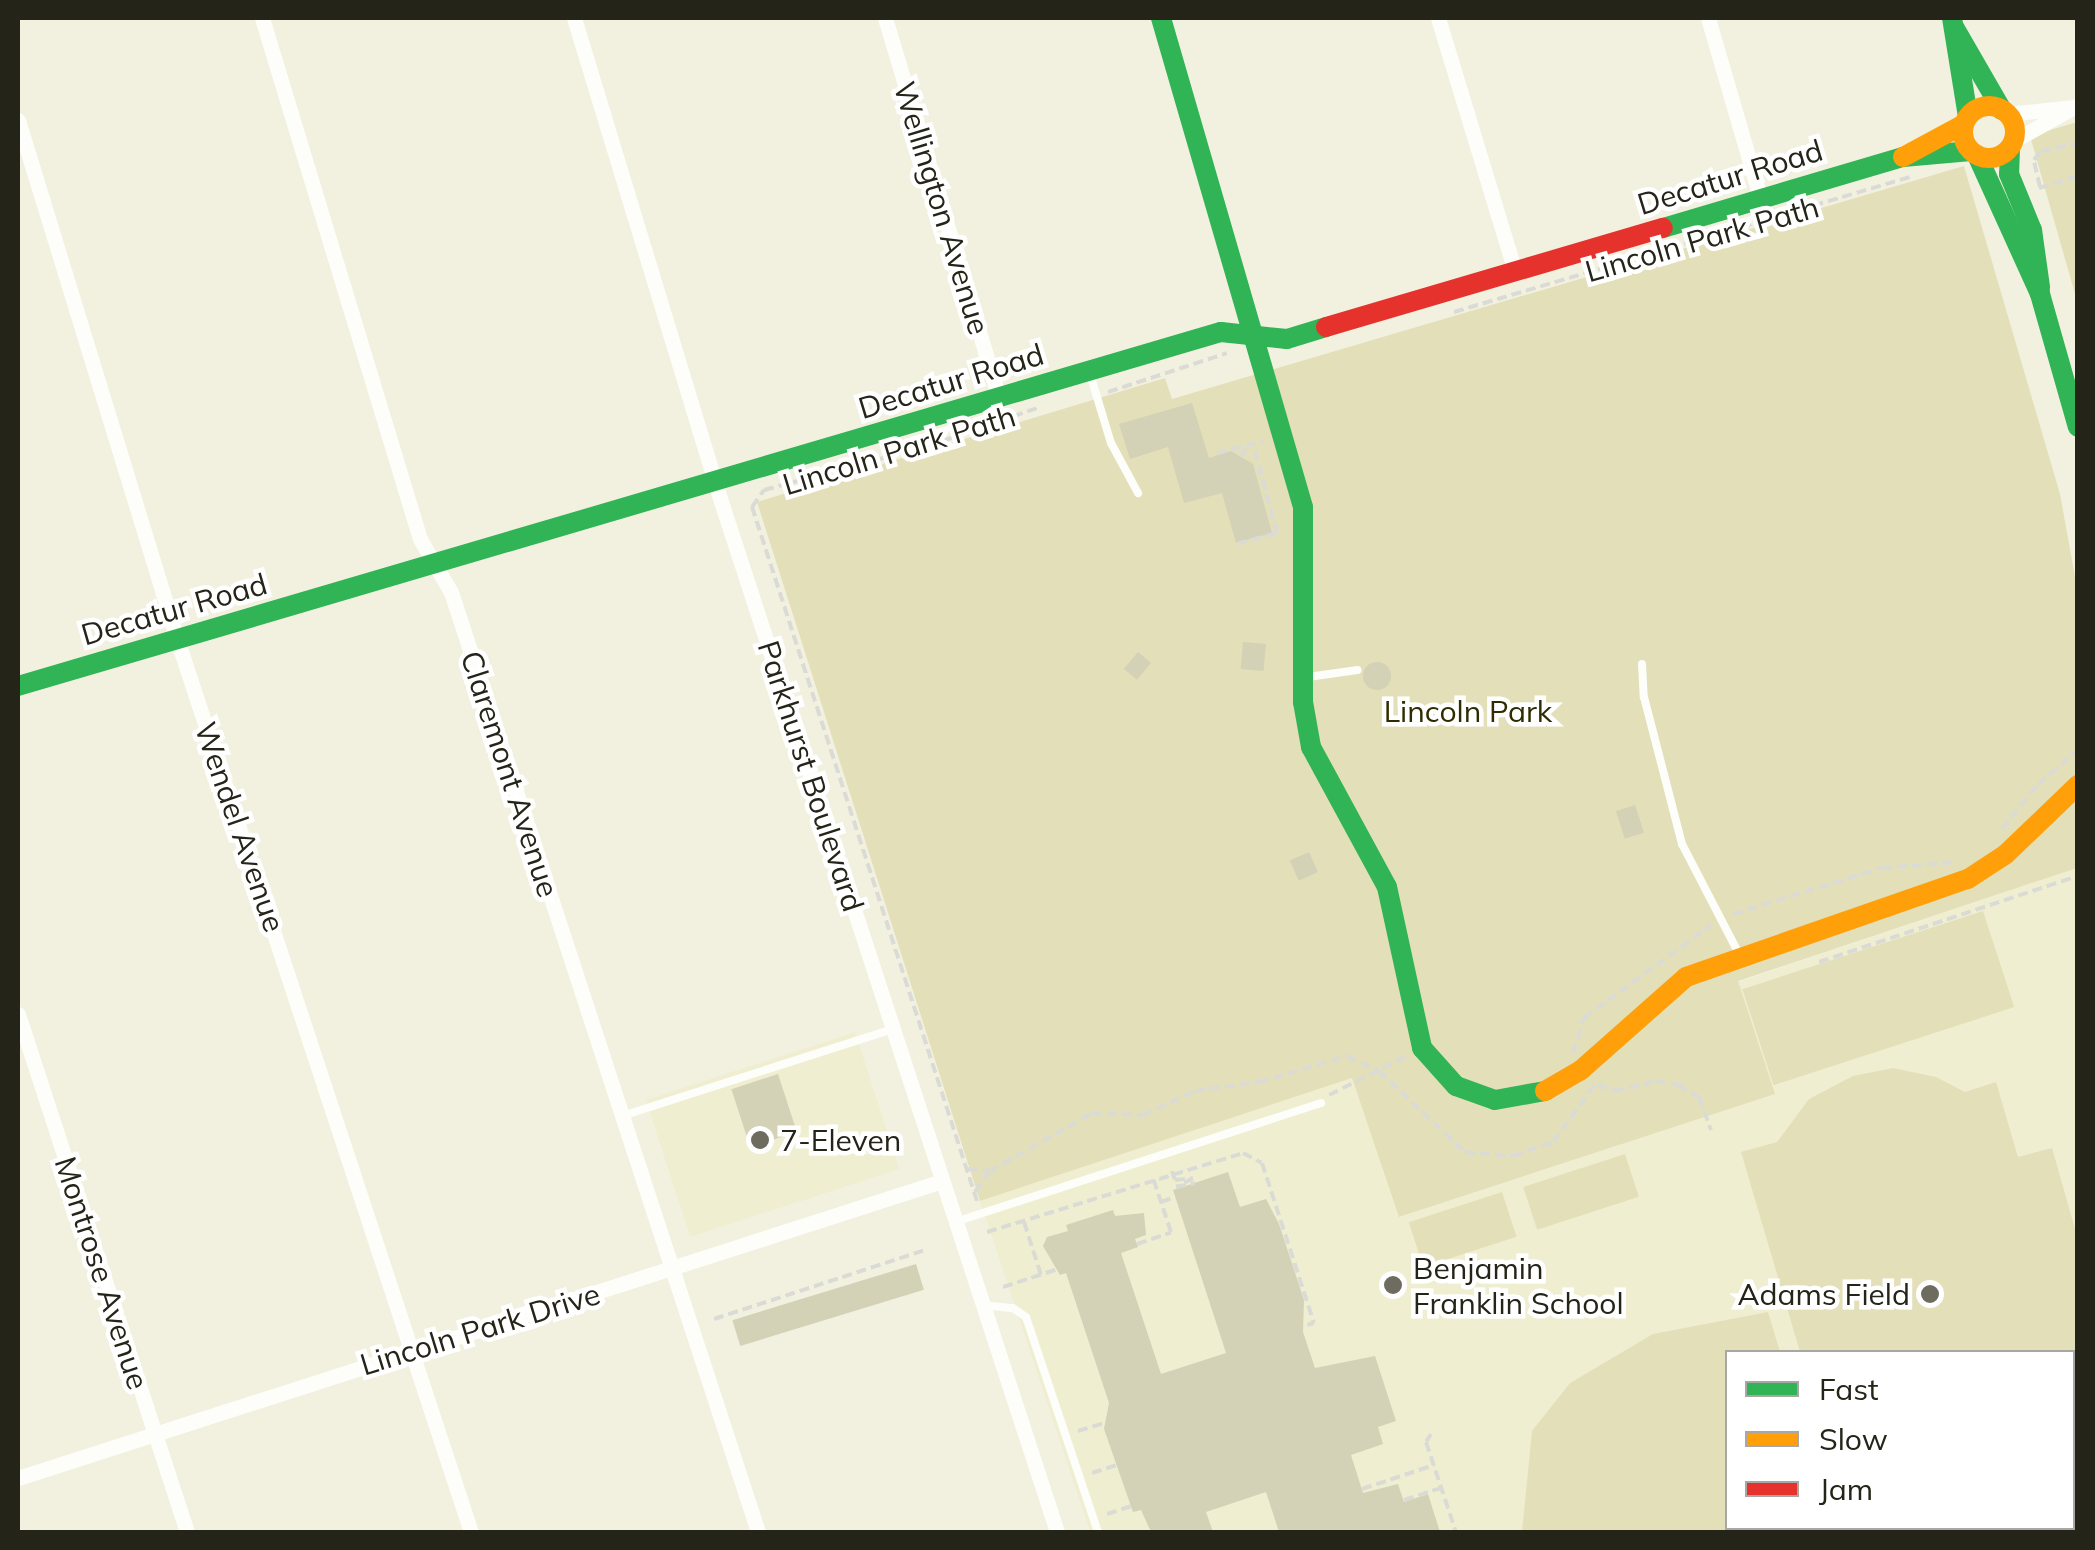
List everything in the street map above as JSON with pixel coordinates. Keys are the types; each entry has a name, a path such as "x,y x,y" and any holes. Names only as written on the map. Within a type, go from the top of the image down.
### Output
{"street":[{"name":"Claremont Avenue","path":"262,18 420,539 451,592 758,1532"},
{"name":"Parkhurst Boulevard","path":"574,18 715,483 1057,1532"},
{"name":"Wellington Avenue","path":"884,18 1000,398"},
{"path":"1160,18 1250,342 1303,507 1308,570 1303,678 1312,748 1387,887 1413,1024 1436,1069 1456,1086 1496,1100 1535,1097 1580,1070 1670,988 1740,956 1968,879 2006,854 2078,785"},
{"path":"1438,18 1515,272"},
{"path":"1708,18 1761,200"},
{"path":"1953,22 2004,112 2011,145 2009,174 2040,260 2040,294"},
{"path":"1953,22 1952,47 1968,90 1966,120 1974,153 2040,294 2078,427"},
{"path":"1966,120 1980,108 2004,112 2077,107"},
{"path":"1974,153 1991,158 2077,107"},
{"name":"Wendel Avenue","path":"18,120 177,640 471,1532"},
{"name":"Decatur Road","path":"18,686 1221,332 1250,342 1288,338 1903,156 1966,120"},
{"name":"Decatur Road","path":"1903,156 1974,153"},
{"name":"Montrose Avenue","path":"18,1014 187,1532"},
{"name":"Lincoln Park Drive","path":"18,1478 942,1180"}],"lane":[{"path":"1088,370 1111,443 1138,493"},
{"path":"1642,664 1644,697 1682,844 1740,956"},
{"path":"1303,678 1358,670"},
{"path":"622,1116 892,1029"},
{"path":"955,1222 1321,1103"},
{"path":"982,1304 1013,1308 1026,1317 1098,1532"}],"path":[{"path":"2078,143 2042,151 2034,160 2040,187 2078,176"},
{"name":"Lincoln Park Path","path":"1446,314 1920,174"},
{"path":"1102,393 1250,342"},
{"name":"Lincoln Park Path","path":"979,1206 752,507 764,490 957,437 1056,402"},
{"path":"1216,453 1274,438"},
{"path":"1241,458 1250,445"},
{"path":"1238,544 1278,533 1250,445"},
{"path":"746,492 752,507"},
{"path":"1994,840 2038,784 2078,750"},
{"path":"1711,1130 1699,1098 1678,1085 1656,1081 1616,1091 1598,1084 1580,1070 1572,1050 1584,1018 1698,930 1753,904 1776,905 1882,868 1964,862"},
{"path":"1818,962 2078,876"},
{"path":"1344,1090 1414,1052"},
{"path":"974,1192 990,1171 1092,1114 1143,1114 1196,1091 1259,1082 1347,1056 1379,1071 1464,1152 1513,1156 1553,1142 1598,1084"},
{"path":"986,1232 1234,1152 1262,1163 1314,1323 1306,1325"},
{"path":"967,1169 990,1171"},
{"path":"1172,1171 1175,1180 1193,1178 1176,1188 1194,1183"},
{"path":"1137,1244 1171,1232 1153,1178"},
{"path":"1161,1202 1175,1197"},
{"path":"1024,1220 1041,1275"},
{"path":"714,1319 844,1280 928,1249"},
{"path":"889,1262 892,1271"},
{"path":"1003,1287 1058,1269"},
{"path":"798,1292 801,1300"},
{"path":"752,1306 756,1316"},
{"path":"1078,1432 1104,1423"},
{"path":"1431,1434 1426,1442 1456,1532"},
{"path":"1362,1488 1434,1464"},
{"path":"1092,1473 1116,1465"},
{"path":"1404,1500 1442,1488"},
{"path":"1105,1515 1131,1506"}],"shaded area":[{"name":"Benjamin Franklin School","path":"2077,868 2077,1532 1090,1532 980,1201 1352,1078 1400,1217 1774,1094 1738,982"},
{"path":"855,1032 899,1169 690,1237 646,1100"}],"green space":[{"path":"2077,122 2077,301 2030,136"},
{"name":"Lincoln Park","path":"1964,166 2060,494 2077,588 2077,868 1738,981 1775,1094 1399,1217 1352,1078 980,1201 757,502 1165,378 1172,399"},
{"path":"1983,911 2014,1007 1774,1085 1742,989"},
{"name":"Adams Field","path":"1893,1068 1936,1077 1965,1092 1996,1082 2018,1157 2052,1148 2077,1236 2077,1473 2075,1350 1799,1350 1741,1152 1777,1142 1809,1099 1853,1076"},
{"path":"1625,1154 1639,1197 1537,1230 1523,1187"},
{"path":"1502,1192 1517,1237 1423,1267 1409,1222"},
{"path":"1768,1312 1779,1350 1725,1350 1725,1530 1832,1532 1522,1532 1532,1431 1570,1383 1653,1334"},
{"path":"1954,1530 2023,1530 2020,1532"}],"building":[{"path":"1192,403 1209,458 1231,451 1253,464 1272,533 1236,543 1222,493 1184,503 1168,447 1130,459 1119,424"},
{"path":"1243,642 1266,644 1264,671 1241,669"},
{"path":"1138,652 1151,663 1137,680 1124,669"},
{"path":"1377,662 1387,666 1391,676 1387,686 1377,690 1367,686 1363,676 1367,666"},
{"path":"1635,805 1644,833 1625,839 1616,811"},
{"path":"1309,852 1318,872 1299,881 1290,861"},
{"path":"778,1074 797,1132 750,1147 731,1089"},
{"name":"Benjamin Franklin School","path":"1228,1172 1240,1207 1266,1199 1279,1224 1304,1300 1303,1332 1315,1368 1375,1356 1396,1421 1378,1427 1383,1444 1351,1455 1363,1493 1398,1484 1404,1502 1428,1494 1440,1532 1279,1532 1266,1492 1206,1512 1213,1532 1151,1532 1141,1510 1133,1512 1104,1429 1109,1403 1066,1273 1060,1275 1043,1246 1047,1237 1068,1231 1066,1225 1113,1210 1115,1216 1144,1213 1146,1235 1135,1239 1138,1247 1121,1253 1161,1374 1226,1353 1173,1190"},
{"path":"916,1264 924,1290 740,1346 732,1320"}],"traffic: fast":[{"path":"1161,18 1303,507 1303,702 1311,747 1387,887 1422,1048 1456,1086 1495,1100 1545,1091"},
{"path":"1952,18 1968,117"},
{"path":"1954,27 2002,110"},
{"path":"2010,148 2009,174 2032,230 2040,287"},
{"path":"1663,228 1903,157 1971,151"},
{"path":"1977,155 2040,294 2078,427"},
{"path":"18,686 1221,332 1287,339 1326,327"}],"traffic: slow":[{"path":"1989,106 2007,114 2015,132 2007,150 1989,158 1971,150 1963,132 1971,114 1989,106"},
{"path":"1903,157 1964,124"},
{"path":"1545,1091 1581,1070 1686,977 1968,879 2006,854 2078,785"}],"traffic: jam":[{"path":"1326,327 1663,228"}],"place":[{"name":"7-Eleven","path":"760,1140"},
{"name":"Benjamin Franklin School","path":"1393,1285"},
{"name":"Adams Field","path":"1930,1294"}]}
